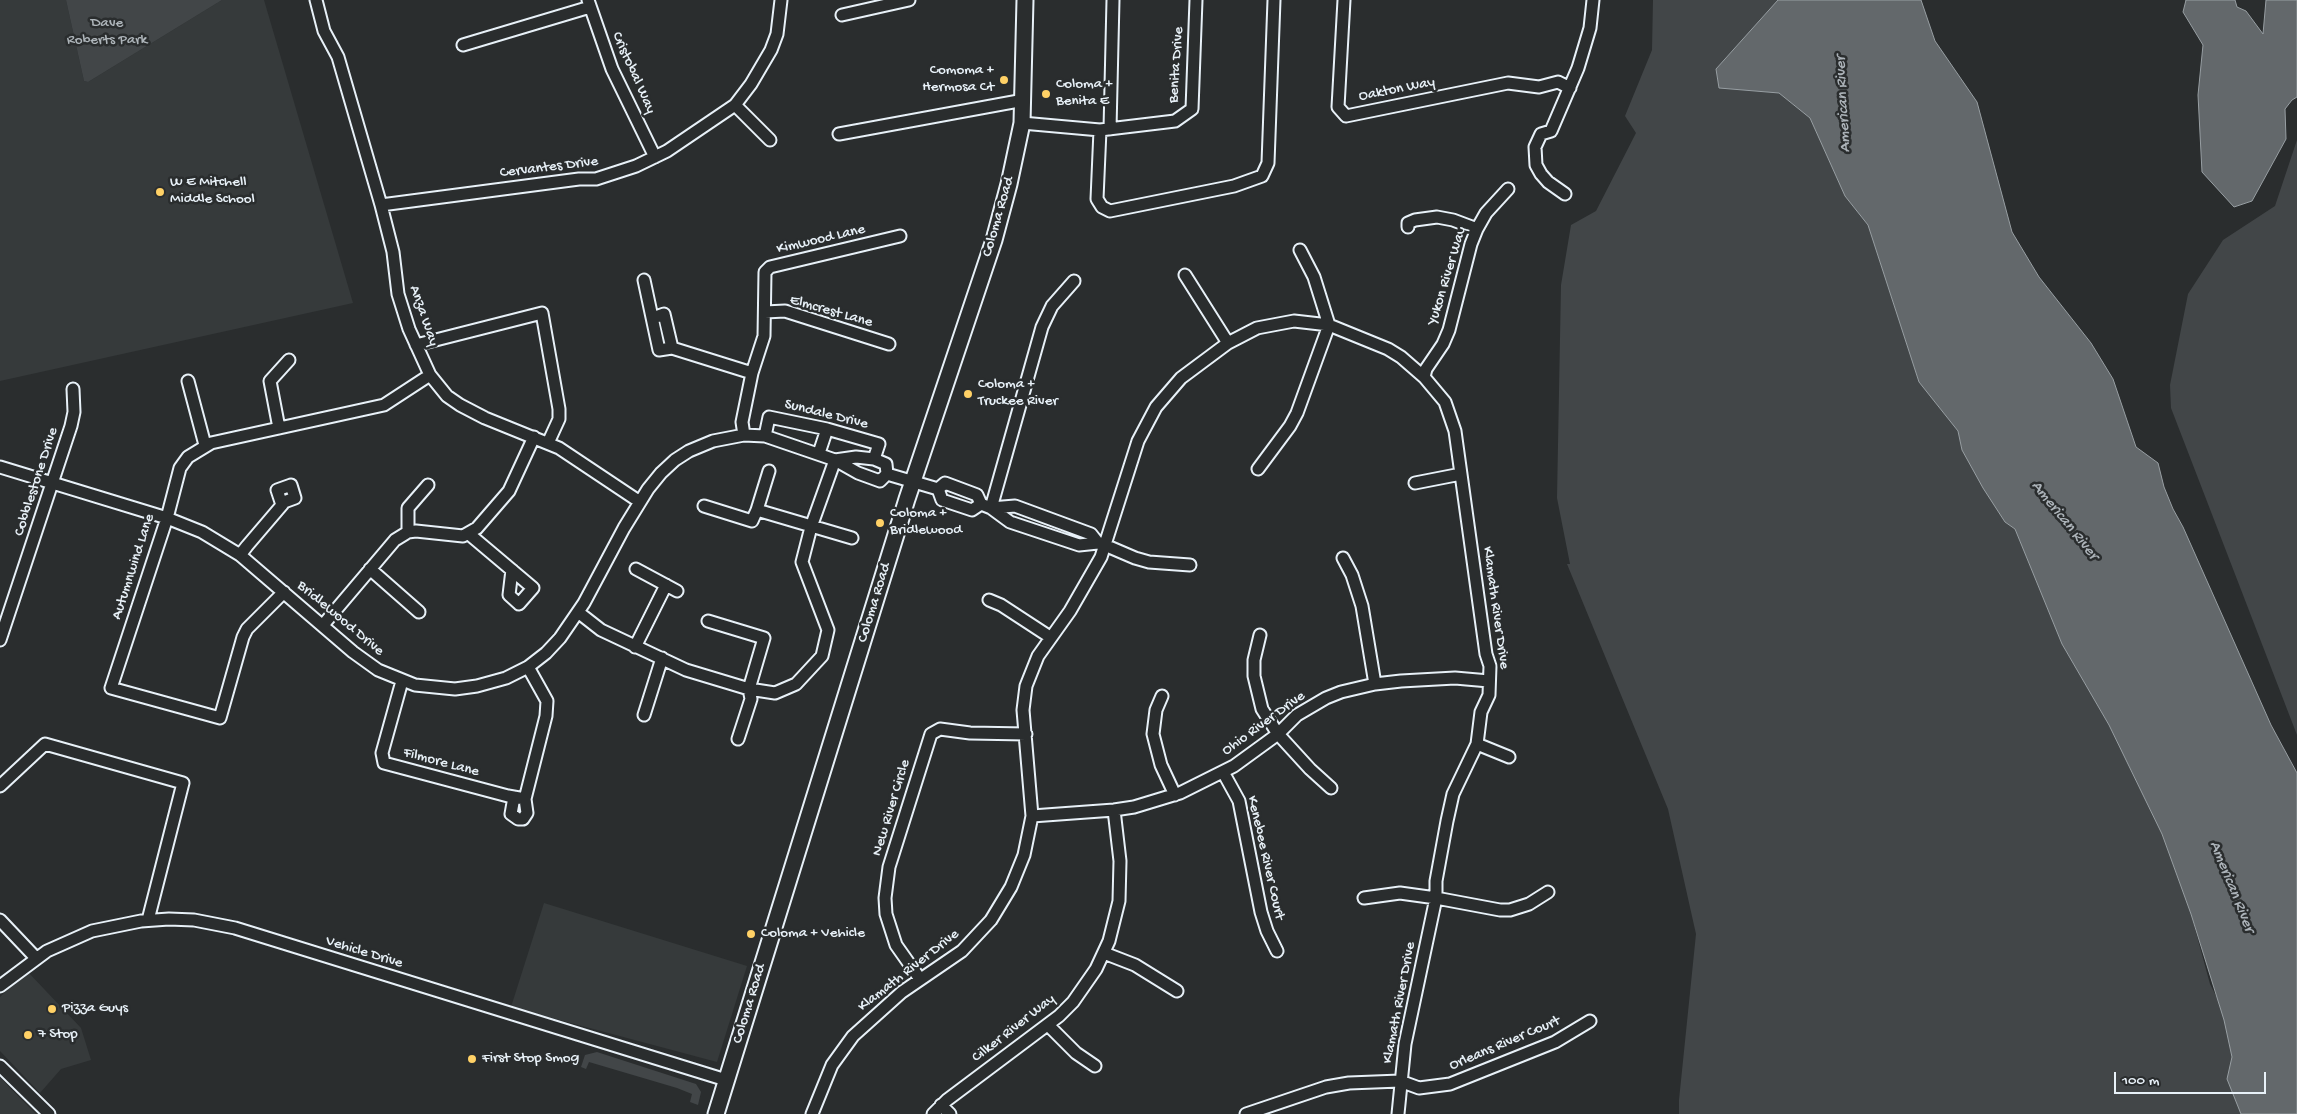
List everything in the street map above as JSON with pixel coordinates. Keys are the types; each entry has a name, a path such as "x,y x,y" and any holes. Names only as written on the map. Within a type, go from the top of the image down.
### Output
{"main road":[{"name":"Coloma Road","path":"716,1114 914,480 994,240 1022,124 1025,0"}],"street":[{"name":"Anza Way","path":"316,0 324,31 338,57 381,205 393,252 398,294 416,345 430,375 447,396 460,405 485,418 548,443 579,461 640,502"},
{"name":"Cervantes Drive","path":"381,205 569,180 596,179 655,157 735,105 751,84 771,50 777,34 780,0"},
{"path":"842,15 909,0"},
{"path":"1113,0 1105,129 1097,199 1102,207 1110,211 1234,186 1262,176 1268,163 1274,0"},
{"name":"Benita Drive","path":"1022,124 1105,129 1175,121 1192,109 1196,0"},
{"name":"Oakton Way","path":"1344,0 1338,107 1346,116 1508,83 1539,87 1558,82 1570,88"},
{"path":"1565,194 1540,174 1534,154 1541,134 1552,131 1584,54 1593,0"},
{"path":"462,44 589,4"},
{"name":"Cristobal Way","path":"589,4 612,69 655,157"},
{"path":"839,134 1024,100"},
{"path":"735,105 770,140"},
{"name":"Yukon River Way","path":"1424,376 1426,369 1443,344 1471,244 1477,229 1486,213 1508,189"},
{"path":"1408,228 1408,223 1415,220 1437,217 1453,220 1477,229"},
{"name":"Kimwood Lane","path":"744,435 742,422 752,373 764,336 765,272 770,267 900,236"},
{"path":"1258,469 1290,426 1297,413 1329,325 1314,277 1300,250"},
{"path":"1185,275 1228,343"},
{"path":"644,280 659,350 672,348 752,373"},
{"path":"986,506 1042,327 1052,306 1074,281"},
{"name":"Elmcrest Lane","path":"765,312 785,311 889,344"},
{"path":"416,345 542,314 559,409 559,419 548,443"},
{"name":"Klamath River Drive","path":"812,1114 822,1085 844,1046 870,1018 920,979 962,951 978,935 1004,902 1024,855 1032,816 1023,710 1026,686 1038,656 1081,593 1102,544 1138,441 1151,415 1181,378 1228,343 1242,334 1273,324 1294,321 1329,325 1401,357 1424,376 1444,402 1451,416 1486,654 1490,666 1489,695 1481,712 1476,744 1453,794 1438,872 1436,898 1405,1044 1398,1114"},
{"path":"279,428 270,381 289,360"},
{"name":"Autumnwind Lane","path":"284,592 247,629 243,637 220,718 111,688 167,518 180,468 188,457 205,445 384,405 430,375"},
{"path":"188,381 205,445"},
{"name":"Cobblestone Drive","path":"0,640 5,605 53,482 74,412 73,389"},
{"name":"Sundale Drive","path":"765,436 769,417 827,429 879,444 874,459"},
{"path":"818,453 827,429"},
{"name":"Bridlewood Drive","path":"0,467 167,518 202,532 240,555 368,662 402,681 428,688 466,688 506,678 528,667 555,643 578,612 640,502 661,473 675,460 713,441 744,435 765,436 818,453 858,473 880,481 887,474 914,480 938,489"},
{"path":"323,625 395,540 408,532 424,532 456,537 469,534 509,491 534,437"},
{"name":"Bridlewood Drive","path":"835,460 856,457 874,459"},
{"path":"874,459 886,464 887,474"},
{"path":"578,612 601,630 686,670 750,689 775,693 796,684 822,656 828,630 802,562 811,527 835,460"},
{"path":"704,506 752,521 769,471"},
{"path":"1415,484 1461,474"},
{"path":"408,532 408,508 428,484"},
{"path":"986,506 977,495 945,484 938,489 942,500 972,510 986,506 1015,506 1091,534 1102,544 1134,558 1148,562 1190,565"},
{"path":"240,555 282,505"},
{"path":"757,510 852,538"},
{"path":"469,534 512,570"},
{"path":"1343,558 1352,575 1362,606 1375,684"},
{"path":"370,569 418,612"},
{"path":"636,569 677,590"},
{"path":"635,647 666,585"},
{"path":"989,600 1001,605 1050,637"},
{"path":"708,621 764,638 750,689 751,699 738,739"},
{"path":"1260,635 1254,660 1255,684 1262,709 1278,734 1310,769 1331,788"},
{"path":"644,715 662,658"},
{"name":"Filmore Lane","path":"402,681 382,754 384,763 519,798 546,716 547,701 528,667"},
{"name":"Ohio River Drive","path":"1032,816 1134,807 1175,794 1223,772 1278,734 1297,715 1318,702 1341,692 1375,684 1455,678 1489,681"},
{"path":"1162,696 1154,718 1154,734 1161,765 1175,794"},
{"name":"New River Circle","path":"920,979 896,945 886,914 885,898 889,867 931,734 940,729 970,733 1026,734"},
{"path":"0,786 45,744 183,783 148,920"},
{"path":"1476,744 1509,757"},
{"name":"Kenebee River Court","path":"1223,772 1239,801 1260,912 1277,951"},
{"name":"Cilker River Way","path":"937,1110 1048,1025 1073,1002 1085,986 1104,953 1115,921 1120,881 1114,810"},
{"path":"1364,898 1400,893 1480,907 1510,910 1529,904 1548,892"},
{"path":"0,920 36,958"},
{"name":"Vehicle Drive","path":"0,986 36,958 69,940 92,931 148,920 194,920 230,927 726,1080"},
{"path":"1104,953 1135,965 1177,991"},
{"name":"Orleans River Court","path":"1246,1114 1333,1085 1400,1081 1419,1088 1450,1084 1555,1042 1590,1021"},
{"path":"1048,1025 1076,1053 1094,1066"},
{"path":"0,1066 49,1114"},
{"path":"937,1110 950,1114"}],"shaded area":[{"name":"W E Mitchell Middle School","path":"0,0 66,0 84,81 88,82 222,0 264,0 353,303 0,381"},
{"path":"544,903 747,966 717,1062 511,1007"},
{"path":"27,971 81,1028 91,1060 61,1069 40,1093 0,1051 0,997"},
{"path":"0,1077 11,1089 36,1114 0,1114"}],"green space":[{"name":"Dave Roberts Park","path":"66,0 222,0 88,82 84,81"},
{"path":"1653,0 1778,0 1716,69 1719,88 1779,93 1810,118 1845,196 1868,225 1919,382 1958,431 1962,450 2005,522 2015,529 2062,644 2109,725 2162,834 2191,914 2210,984 2276,1114 1679,1114 1696,934 1668,809 1567,564 1570,564 1557,498 1561,285 1571,225 1596,211 1636,133 1625,116 1652,50"},
{"path":"2297,140 2297,735 2171,408 2170,385 2188,294 2223,240 2275,206"},
{"path":"597,1052 696,1084 701,1092 698,1105 690,1102 692,1094 677,1088 589,1062 586,1069 581,1067 585,1055"}],"water":[{"name":"American River","path":"1778,0 1921,0 1935,41 1977,102 2012,232 2039,277 2091,343 2113,379 2136,447 2158,463 2164,487 2173,509 2183,527 2271,725 2297,773 2297,1114 2241,1114 2227,1079 2232,1057 2224,1020 2191,914 2162,834 2109,725 2062,644 2015,529 2005,522 1983,488 1962,450 1958,431 1919,382 1868,225 1845,196 1810,118 1779,93 1719,88 1716,69"},
{"path":"2186,0 2235,0 2237,7 2246,11 2263,34 2266,0 2297,0 2297,97 2285,109 2286,139 2252,201 2234,207 2202,172 2198,95 2203,45 2183,12"}],"place":[{"name":"Comoma + Hermosa Ct","path":"1004,80"},
{"name":"Coloma + Benita E","path":"1046,94"},
{"name":"W E Mitchell Middle School","path":"160,192"},
{"name":"Coloma + Truckee River","path":"968,394"},
{"name":"Coloma + Bridlewood","path":"880,523"},
{"name":"Coloma + Vehicle","path":"751,934"},
{"name":"Pizza Guys","path":"52,1009"},
{"name":"7 Stop","path":"28,1035"},
{"name":"First Stop Smog","path":"472,1059"}]}
